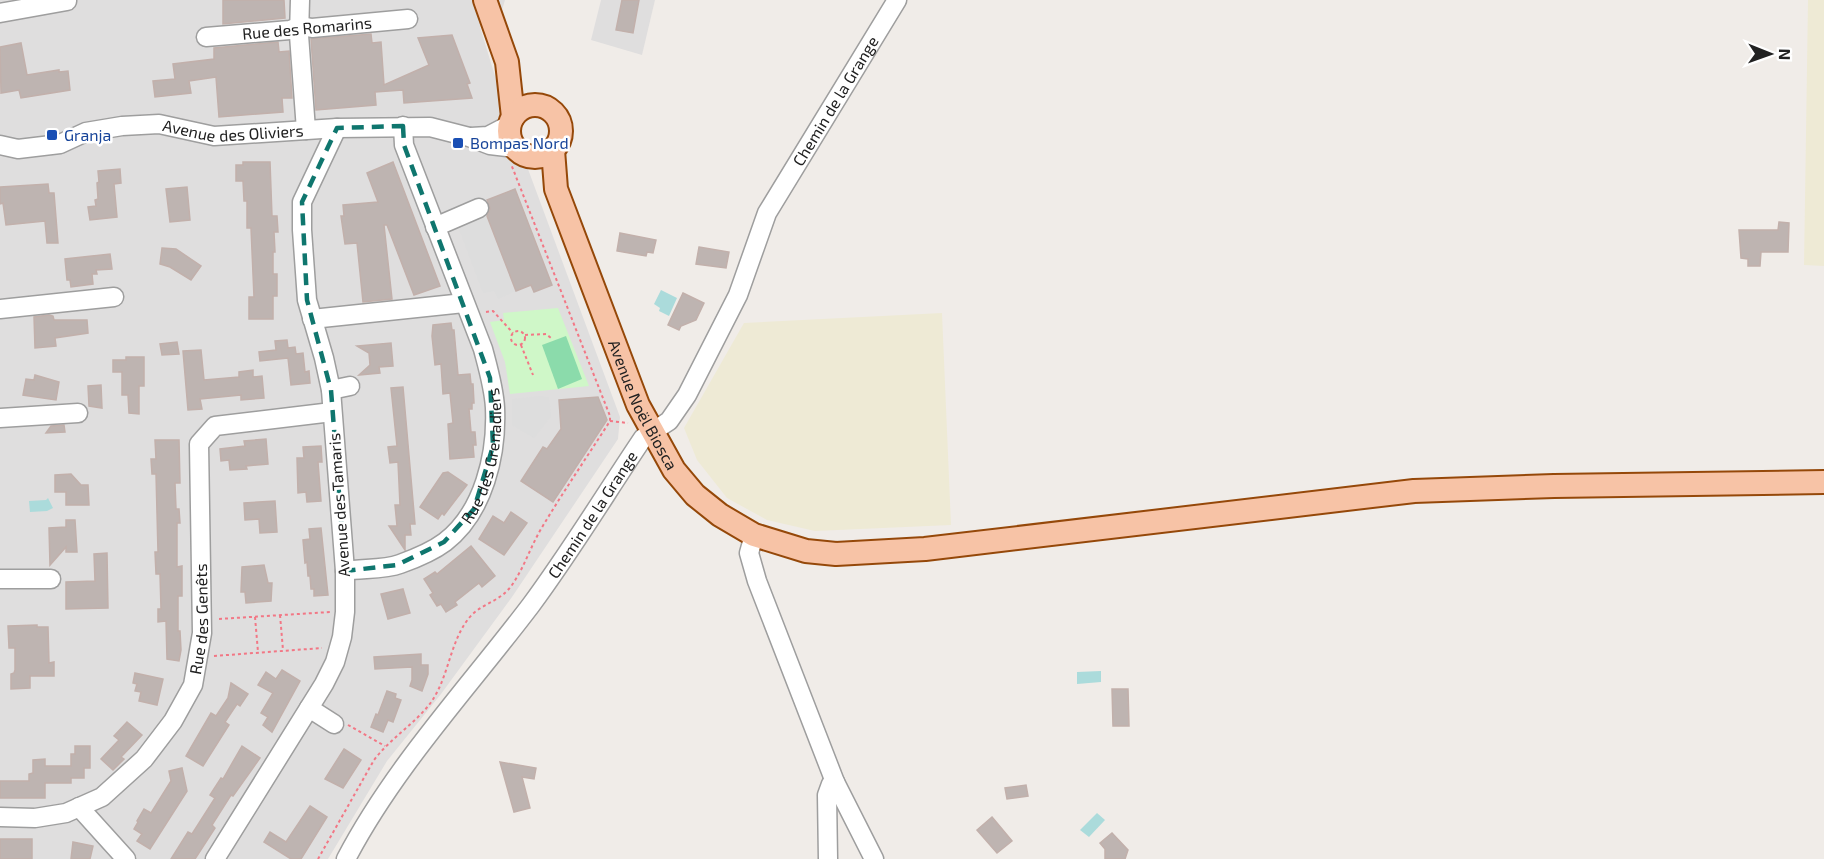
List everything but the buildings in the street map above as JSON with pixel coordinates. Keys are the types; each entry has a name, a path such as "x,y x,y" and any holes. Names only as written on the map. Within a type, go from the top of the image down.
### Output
{"main road":[{"path":"485,0 507,62 536,105"},
{"path":"507,62 511,141 556,189"},
{"path":"511,121 527,106 536,105 552,111 560,126 561,135 553,150 556,189"},
{"path":"521,152 542,156 553,150"},
{"name":"Avenue Noël Biosca","path":"556,189 638,405 674,470 695,495 720,514 754,534 806,551 836,554 925,549 1414,491 1554,486 1824,482"}],"street":[{"path":"300,0 299,35 306,130"},
{"name":"Chemin de la Grange","path":"346,859 409,761 532,603 643,438 669,421 687,395 738,295 767,213 897,0"},
{"path":"0,13 67,1"},
{"name":"Rue des Romarins","path":"206,37 290,30 301,26 312,28 408,19"},
{"name":"Avenue des Oliviers","path":"469,137 488,136 511,121"},
{"name":"Avenue des Oliviers","path":"0,145 18,149 60,144 86,132 122,126 159,124 214,136 403,126 430,127 521,152"},
{"name":"Rue des Grenadiers","path":"345,571 397,565 444,542 474,509 490,464 495,408 483,349 404,145 403,126"},
{"name":"Avenue des Tamaris","path":"215,859 335,662 345,612 345,571 331,390 307,300 302,230 302,202 337,128"},
{"path":"435,227 480,208"},
{"path":"0,309 114,297"},
{"path":"312,319 466,308"},
{"path":"331,390 350,386"},
{"name":"Rue des Genêts","path":"0,817 35,818 66,813 102,797 144,759 173,720 193,685 202,633 199,444 215,426 332,412"},
{"path":"0,418 78,413"},
{"path":"754,534 749,554 757,580 835,782 874,859"},
{"path":"0,579 51,579"},
{"path":"309,708 334,724"},
{"path":"828,859 827,795 831,784 835,782"},
{"path":"79,807 126,859"}],"path":[{"path":"318,859 374,760 385,746 429,704 445,674 458,636 470,617 482,607 501,597 514,582 541,530 610,421 507,154 491,152 490,145"},
{"path":"466,308 494,311 513,333"},
{"path":"513,333 519,331 525,335 546,334 552,338"},
{"path":"513,333 511,341 521,345"},
{"path":"521,345 526,339 525,335"},
{"path":"521,345 533,375"},
{"path":"202,620 345,612"},
{"path":"280,615 283,651"},
{"path":"255,617 258,652"},
{"path":"198,657 339,646"},
{"path":"334,724 341,721 385,746"}],"highlighted area":[{"path":"403,126 404,145 490,378 493,446 474,509 444,542 397,565 345,571 331,390 307,300 302,202 337,128"}],"shaded area":[{"path":"0,0 505,0 502,10 480,27 502,99 620,417 618,439 512,597 441,694 387,761 328,859 0,859"},
{"path":"601,0 655,0 642,55 591,40"},
{"path":"1808,0 1824,0 1824,266 1804,265"},
{"path":"482,202 516,291 498,299 494,291 483,293 453,213"},
{"path":"942,313 951,525 815,531 767,520 727,498 697,460 684,428 744,323"},
{"path":"549,397 551,416 534,438 512,425 512,399"}],"green space":[{"path":"558,308 589,386 510,394 505,362 490,322 504,320 503,313"},
{"path":"566,336 582,379 558,389 542,345"}],"water":[{"path":"661,290 677,298 669,316 659,311 660,308 654,304"},
{"path":"48,498 53,508 47,511 30,512 29,501"},
{"path":"1101,671 1101,682 1077,684 1077,672"},
{"path":"1097,813 1105,820 1089,837 1080,830"}],"place":[{"name":"Granja","path":"52,135"},
{"name":"Bompas Nord","path":"458,143"}]}
